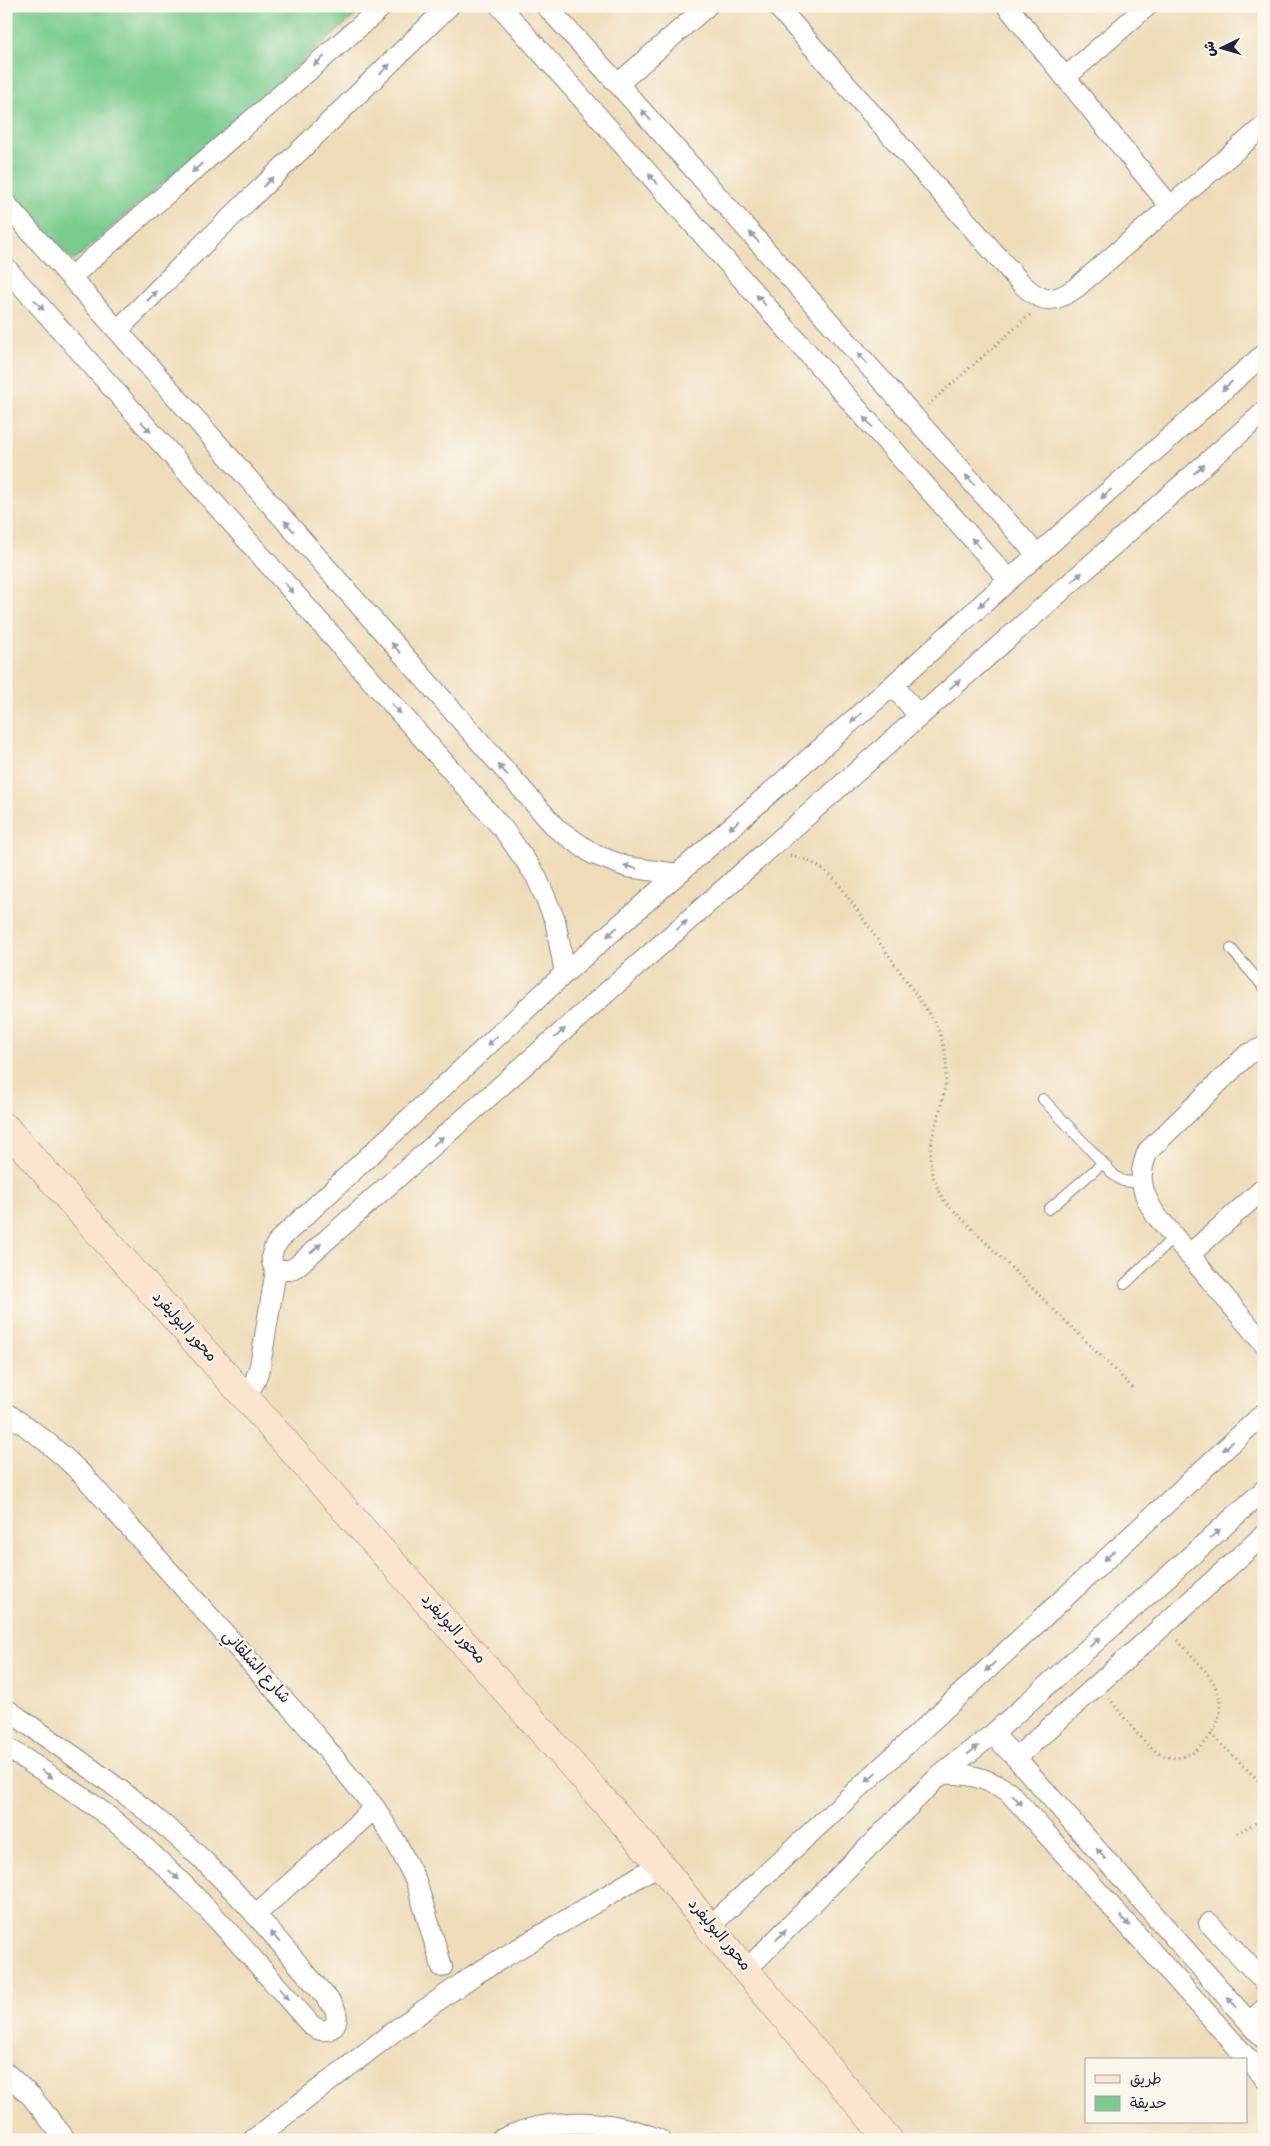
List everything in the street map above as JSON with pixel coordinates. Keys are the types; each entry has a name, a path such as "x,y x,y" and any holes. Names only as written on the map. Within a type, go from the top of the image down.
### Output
{"street":[{"path":"71,277 383,6"},
{"path":"118,330 195,252 449,6"},
{"path":"500,6 1008,580"},
{"path":"546,6 618,84 1037,555"},
{"path":"618,84 707,6"},
{"path":"777,6 1026,288 1032,294 1047,300 1064,297 1078,287 1264,126"},
{"path":"1007,6 1170,206"},
{"path":"1066,77 1147,6"},
{"path":"6,204 556,828 593,854 627,867 678,874"},
{"path":"6,268 504,830 536,876 555,920 565,973"},
{"path":"245,1398 255,1381 260,1366 276,1270 272,1264 271,1256 274,1246 280,1239 565,973 893,685 1008,580 1264,354"},
{"path":"276,1270 290,1270 301,1262 1264,412"},
{"path":"893,685 919,716"},
{"path":"1264,1046 1248,1054 1148,1151 1142,1166 1141,1183 1146,1199 1155,1214 1264,1344"},
{"name":"محور البوليفرد","path":"6,1128 660,1864 709,1927 890,2140"},
{"path":"1189,1255 1264,1188"},
{"name":"شارع الشلقاني","path":"6,1413 31,1428 58,1449 83,1475 311,1730 375,1808 416,1881 442,1967"},
{"path":"709,1927 1264,1413"},
{"path":"746,1970 941,1774 993,1734 1264,1490"},
{"path":"1016,1758 1164,1624 1260,1541"},
{"path":"6,1709 86,1763 132,1798 213,1870 255,1915 336,2009 338,2016 332,2028 325,2031 317,2030 311,2025 193,1892 148,1851 105,1814 13,1751 37,1731"},
{"path":"993,1734 1257,2016 1264,2039"},
{"path":"941,1774 964,1773 987,1779 1008,1790 1247,2058"},
{"path":"255,1915 375,1808"},
{"path":"253,2140 397,2029 453,1989 534,1938 660,1864"},
{"path":"1209,1923 1264,1981"},
{"path":"1248,2059 1264,2077"},
{"path":"6,2073 31,2096 66,2140"},
{"path":"500,2140 512,2134 554,2124 597,2123 639,2131 660,2140"}],"lane":[{"path":"1231,949 1264,986"},
{"path":"1044,1099 1115,1176 1123,1181 1141,1183"},
{"path":"1049,1209 1103,1163"},
{"path":"1125,1284 1174,1237"}],"path":[{"path":"914,417 1047,300"},
{"path":"765,852 798,857 827,872 839,884 935,1022 944,1049 946,1076 929,1154 933,1178 945,1202 1134,1389"},
{"path":"1097,1685 1154,1750 1161,1754 1178,1757 1197,1751 1218,1725 1220,1716 1217,1690 1164,1624"},
{"path":"1211,1734 1264,1786"},
{"path":"1237,1833 1264,1818"}],"green space":[{"path":"6,6 366,6 73,261 6,185"}]}
